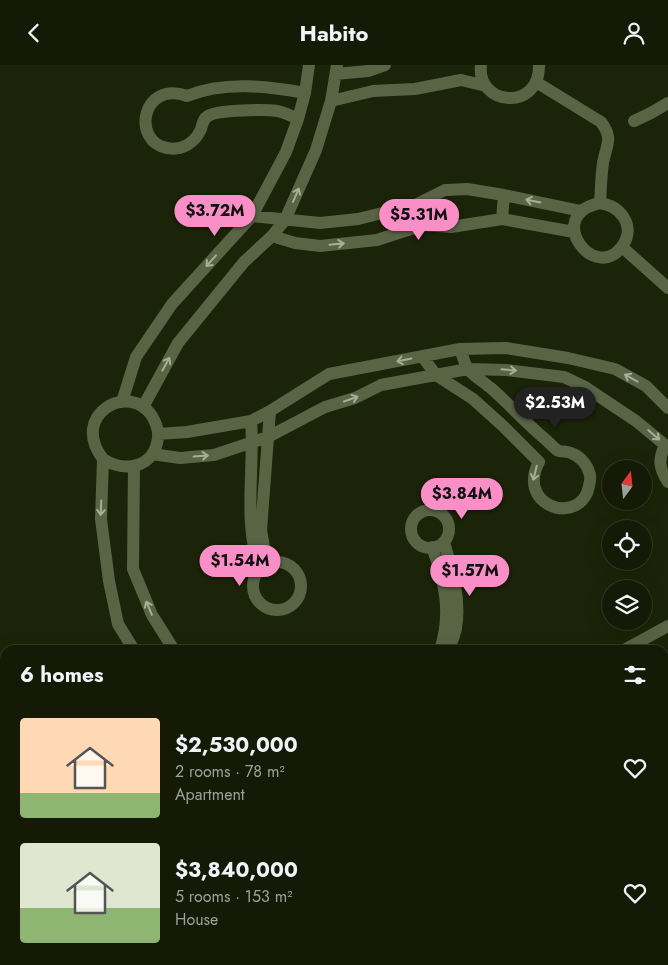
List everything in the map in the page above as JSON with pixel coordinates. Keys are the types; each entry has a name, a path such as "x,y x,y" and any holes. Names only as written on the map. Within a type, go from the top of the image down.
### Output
{"street":[{"path":"122,402 136,357 172,304 252,216 286,152 305,93 309,65"},
{"path":"143,407 178,343 244,262 272,237 285,220 316,150 331,101 336,70 368,71 385,65"},
{"path":"481,65 482,77 486,86 493,93 512,99 530,91 536,83 539,65"},
{"path":"331,101 373,91 415,89 461,80 486,86"},
{"path":"536,83 601,122 608,131 609,143 603,163 600,203"},
{"path":"298,119 278,111 236,111 210,114 203,119 197,137 191,143 183,148 173,149 156,143 146,127 148,109 153,101 169,93 179,93 188,96 197,92 226,86 283,89 305,93"},
{"path":"634,121 668,103"},
{"path":"252,216 320,223 358,219 415,205 445,190 467,189 581,211"},
{"path":"502,219 504,195"},
{"path":"600,203 609,204 616,208 623,214 627,222 628,230 622,247 615,253 607,256 589,254 577,241 574,232 575,224 581,211 600,203"},
{"path":"272,237 295,243 320,246 377,240 423,225 451,227 502,219 574,232"},
{"path":"622,247 668,288"},
{"path":"158,434 187,432 251,421 329,374 460,349 506,348 568,358 615,369 646,386 668,409"},
{"path":"422,356 436,375 473,399 503,425 539,461 534,471 533,480 535,490 540,499 548,505 557,508 567,508 581,501 589,487 590,476 587,465 580,457 570,452 560,451 531,427 492,389 468,369 460,349"},
{"path":"564,377 568,358"},
{"path":"152,454 180,458 214,455 268,437 325,407 355,398 382,385 468,369 506,370 564,377 585,387 636,421 666,445 660,455 661,470 668,482"},
{"path":"122,402 133,403 143,407 154,418 158,434 157,444 152,454 134,466 123,468 112,465 103,459 96,450 92,440 92,429 96,418 112,404 122,402"},
{"path":"251,421 253,443 251,534 255,555 264,567 261,530 270,411"},
{"path":"103,459 101,519 109,581 118,624 131,645"},
{"path":"134,466 133,569 152,615 171,645"},
{"path":"441,645 447,615 438,545 451,567 458,610 456,629 451,645"},
{"path":"633,645 668,626"}]}
